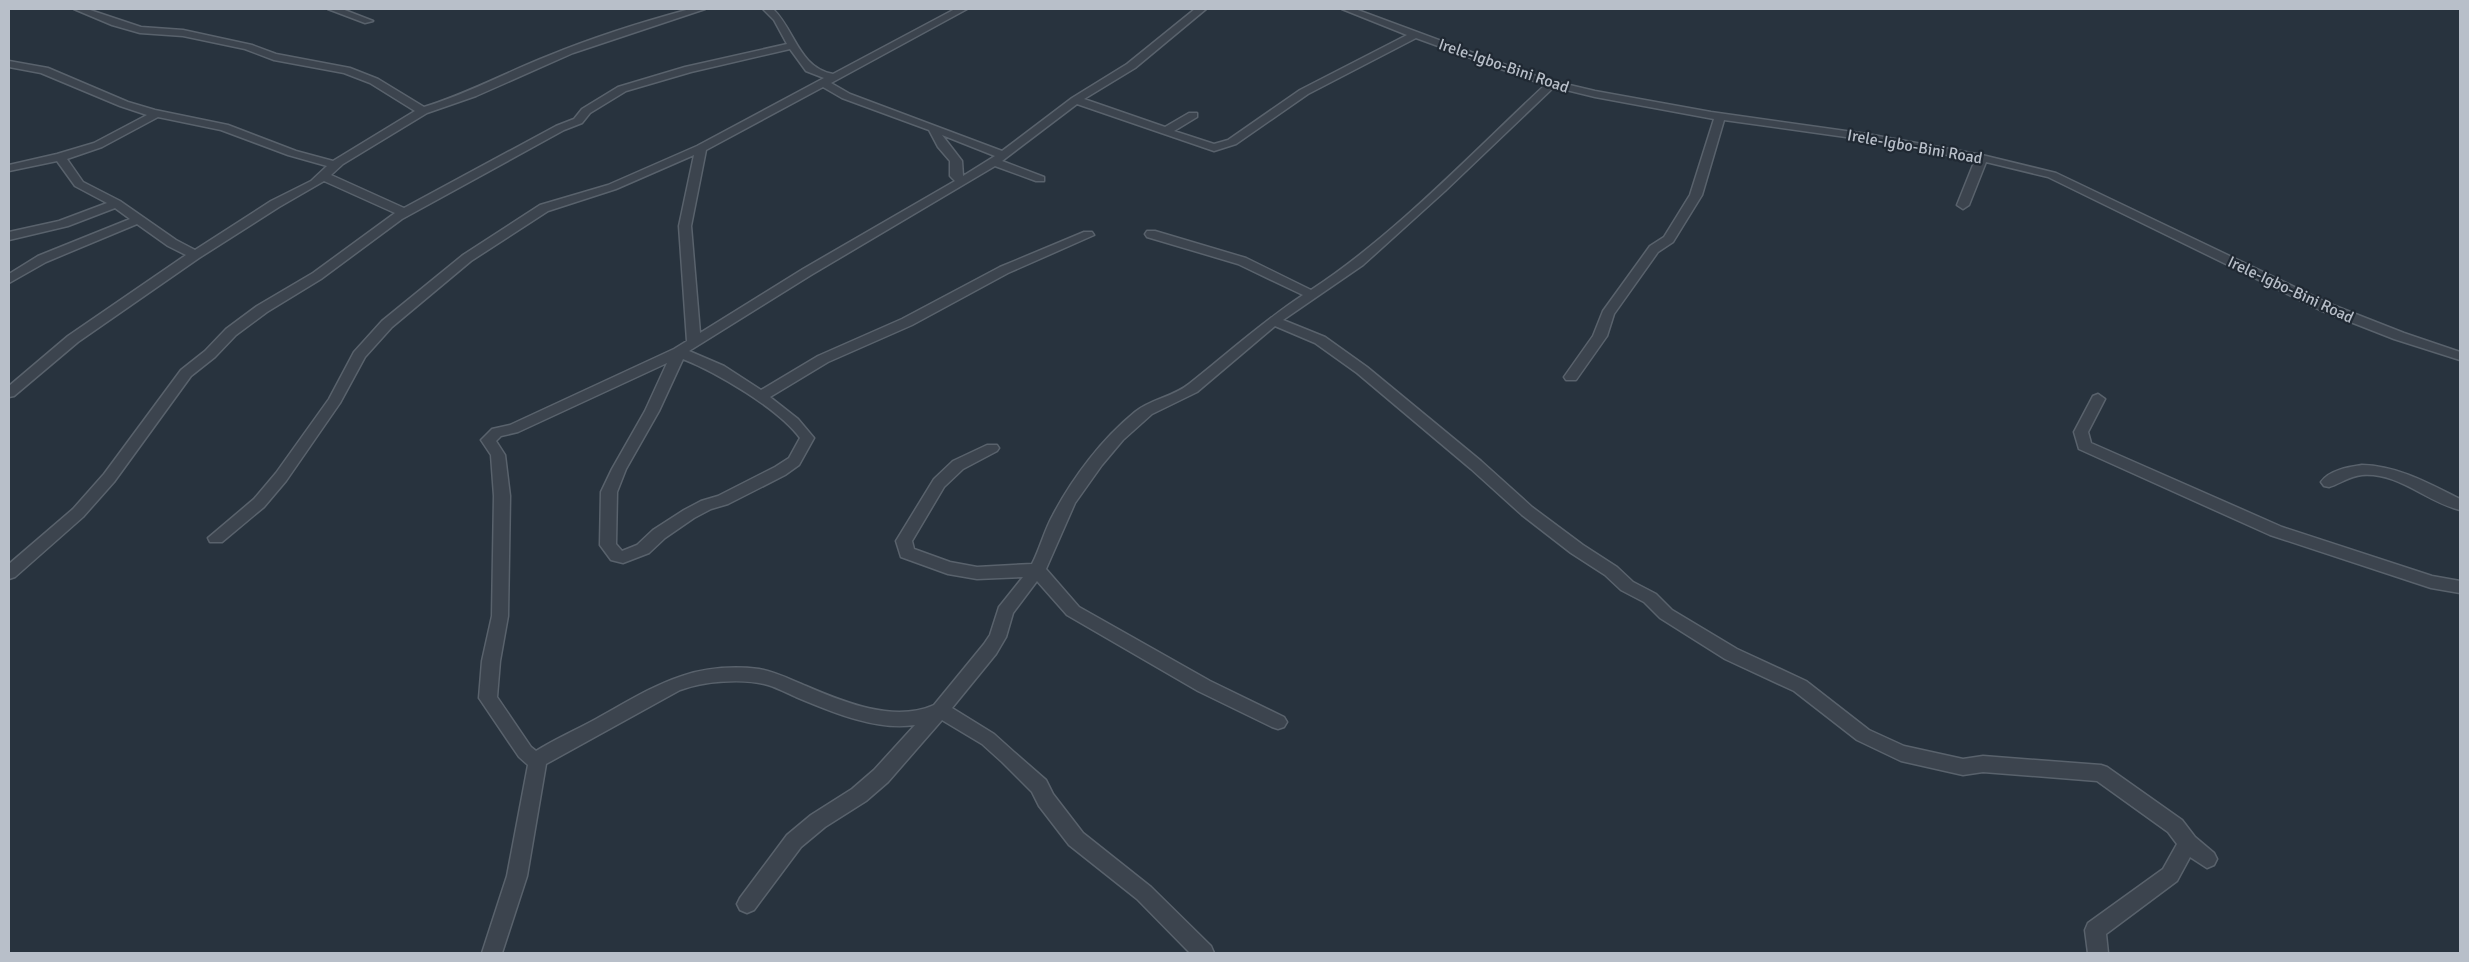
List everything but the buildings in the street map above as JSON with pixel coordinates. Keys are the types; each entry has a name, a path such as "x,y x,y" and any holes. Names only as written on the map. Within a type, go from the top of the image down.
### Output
{"street":[{"path":"79,9 115,23 140,30 183,33 248,47 274,58 346,70 374,81 423,111"},
{"path":"333,9 368,21"},
{"path":"9,393 73,340 195,255 323,176 335,165 423,111 450,103 550,59 621,32 700,9"},
{"path":"768,9 777,16 790,35 792,46 810,71 833,78"},
{"path":"216,538 259,502 276,483 325,414 359,355 387,324 414,300 490,242 544,208 612,187 701,148 962,9"},
{"path":"538,760 532,759 525,752 488,698 491,661 500,616 502,496 498,455 488,440 497,432 512,429 679,352 807,272 963,181 998,158 1076,100 1131,66 1201,9"},
{"name":"Irele-Igbo-Bini Road","path":"1347,9 1552,84 1595,94 1720,116 1867,137 1982,158 2052,175 2325,307 2400,336 2460,356"},
{"path":"1076,100 1209,148 1223,146 1304,92 1358,66 1416,34"},
{"path":"9,573 78,513 109,478 186,372 210,354 230,332 317,276 361,241 405,213 560,128 578,121 586,111 622,89 689,69 792,46"},
{"path":"9,64 44,70 124,104 158,114 224,127 292,154 335,165"},
{"path":"822,82 846,96 933,128 1040,179"},
{"path":"747,904 794,841 818,821 859,795 881,776 940,710 994,643 998,637 1004,611 1037,570 1064,509 1110,443 1142,414 1158,404 1181,397 1273,321 1359,262 1442,189 1552,84"},
{"path":"9,168 60,158 98,145 158,114"},
{"path":"1164,132 1194,115"},
{"path":"1570,377 1600,336 1608,314 1654,249 1669,239 1696,195 1720,116"},
{"path":"933,128 942,145 956,161 956,176 963,181"},
{"path":"694,343 685,226 701,148"},
{"path":"60,158 79,184 116,203 172,243 195,255"},
{"path":"1963,205 1982,158"},
{"path":"323,176 405,213"},
{"path":"9,236 61,226 116,203"},
{"path":"9,279 42,259 138,219"},
{"path":"1151,234 1242,261 1312,295"},
{"path":"760,397 823,359 906,322 1004,270 1088,235"},
{"path":"1273,321 1320,340 1362,370 1476,465 1527,512 1577,549 1611,571 1627,586 1650,598 1666,614 1731,654 1800,686 1863,735 1901,753 1963,767 1983,764 2102,773 2175,826 2188,843 2207,858"},
{"path":"679,352 718,369 760,397 805,431 808,438 794,461 723,500 706,505 689,514 659,534 642,549 623,557 617,556 608,545 609,492 619,469 652,411 679,352"},
{"path":"2098,398 2081,432 2084,446 2276,531 2431,582 2460,587"},
{"path":"992,448 958,465 939,484 904,541 907,553 948,568 977,572 1037,570"},
{"path":"2329,482 2342,473 2362,468 2381,471 2400,475 2460,505"},
{"path":"1037,570 1073,612 1204,686 1278,722"},
{"path":"492,953 517,876 538,760 553,749 594,729 652,696 698,677 772,678 817,698 860,712 891,718 924,718 930,717 940,710"},
{"path":"940,710 988,739 1008,757 1039,786 1046,800 1076,839 1144,893 1204,953"},
{"path":"2098,953 2095,930 2170,875 2188,843"}]}
